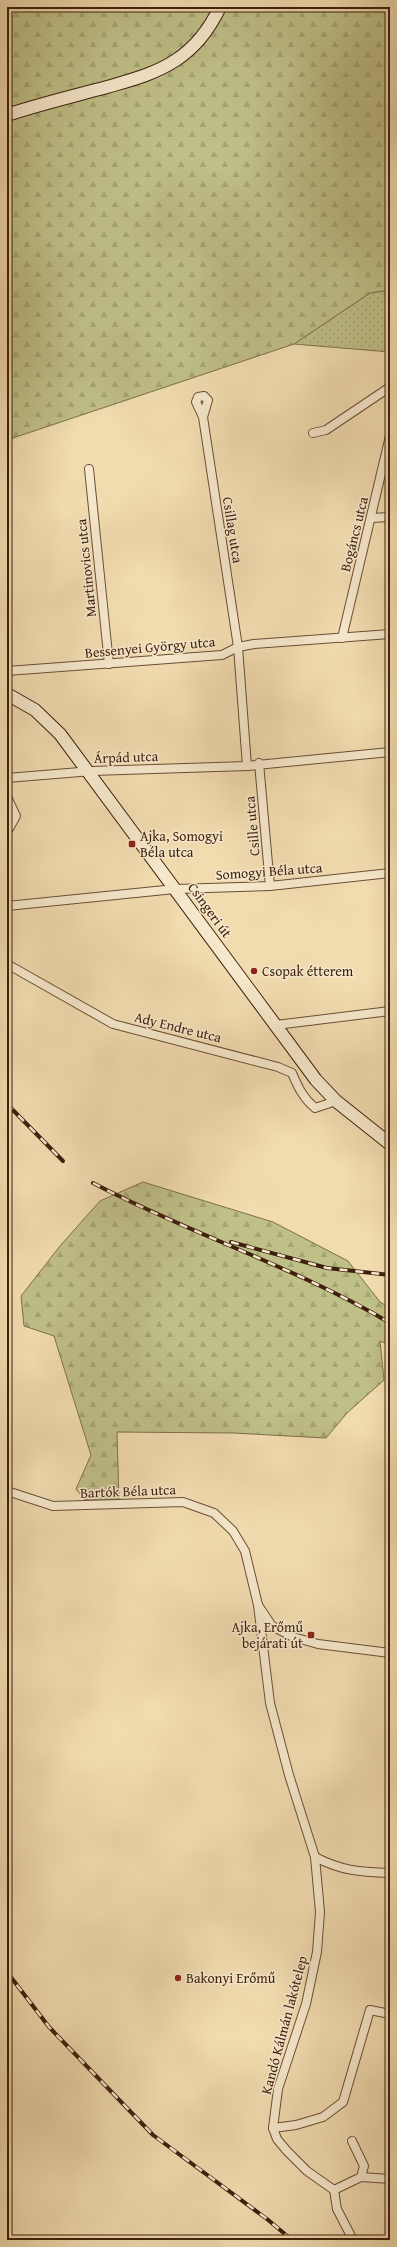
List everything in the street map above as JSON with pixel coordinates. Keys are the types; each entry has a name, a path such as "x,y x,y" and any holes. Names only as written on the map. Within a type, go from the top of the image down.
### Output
{"main road":[{"path":"7,115 141,77 166,66 176,60 200,39 211,26 220,7"},
{"name":"Csingeri út","path":"7,694 35,710 60,734 316,1080 336,1101 390,1144"}],"street":[{"path":"313,433 326,430 390,387"},
{"name":"Csillag utca","path":"203,417 238,647"},
{"name":"Bogáncs utca","path":"342,638 390,436"},
{"name":"Martinovics utca","path":"89,469 109,664"},
{"path":"371,518 390,517"},
{"name":"Bessenyei György utca","path":"7,671 222,655 238,647 390,634"},
{"path":"238,647 247,766"},
{"name":"Árpád utca","path":"7,778 87,771 247,766 259,763 390,752"},
{"name":"Csille utca","path":"259,763 270,886"},
{"path":"7,797 16,816 7,832"},
{"name":"Somogyi Béla utca","path":"7,906 175,889 270,886 390,873"},
{"name":"Ady Endre utca","path":"7,964 113,1024 278,1067 292,1073 299,1089 308,1102 315,1108 336,1101"},
{"path":"276,1025 390,1011"},
{"name":"Bartók Béla utca","path":"7,1491 53,1506 183,1502 214,1513 233,1531 245,1551 258,1605 272,1626 293,1637 318,1644 390,1653"},
{"name":"Kandó Kálmán lakótelep","path":"258,1605 270,1703 289,1775 315,1857 320,1912 317,1952 306,2004 278,2089 273,2128"},
{"path":"315,1857 333,1866 354,1872 390,1873"},
{"path":"352,2240 337,2209 334,2190 307,2171 287,2151 277,2139 273,2128 296,2125 323,2117 343,2102 370,2010 390,2014"},
{"path":"352,2141 364,2166 361,2176"},
{"path":"334,2190 361,2176 390,2179"}],"green space":[{"path":"7,7 390,7 386,26 390,32 390,290 370,293 294,344 7,440"},
{"path":"390,290 390,352 294,344 370,293"},
{"path":"143,1182 273,1222 348,1261 380,1302 390,1308 390,1345 380,1341 384,1380 347,1413 326,1438 233,1433 117,1432 119,1500 85,1500 76,1489 91,1455 54,1336 24,1326 21,1296 60,1246 100,1201"}],"railway":[{"path":"7,1104 63,1161"},
{"path":"93,1183 167,1219 318,1285 390,1323"},
{"path":"231,1242 327,1268 390,1275"},
{"path":"7,1972 49,2027 153,2135 267,2219 292,2240"}],"place":[{"name":"Ajka, Somogyi Béla utca","path":"132,844"},
{"name":"Csopak étterem","path":"254,971"},
{"name":"Ajka, Erőmű bejárati út","path":"311,1635"},
{"name":"Bakonyi Erőmű","path":"178,1978"}]}
